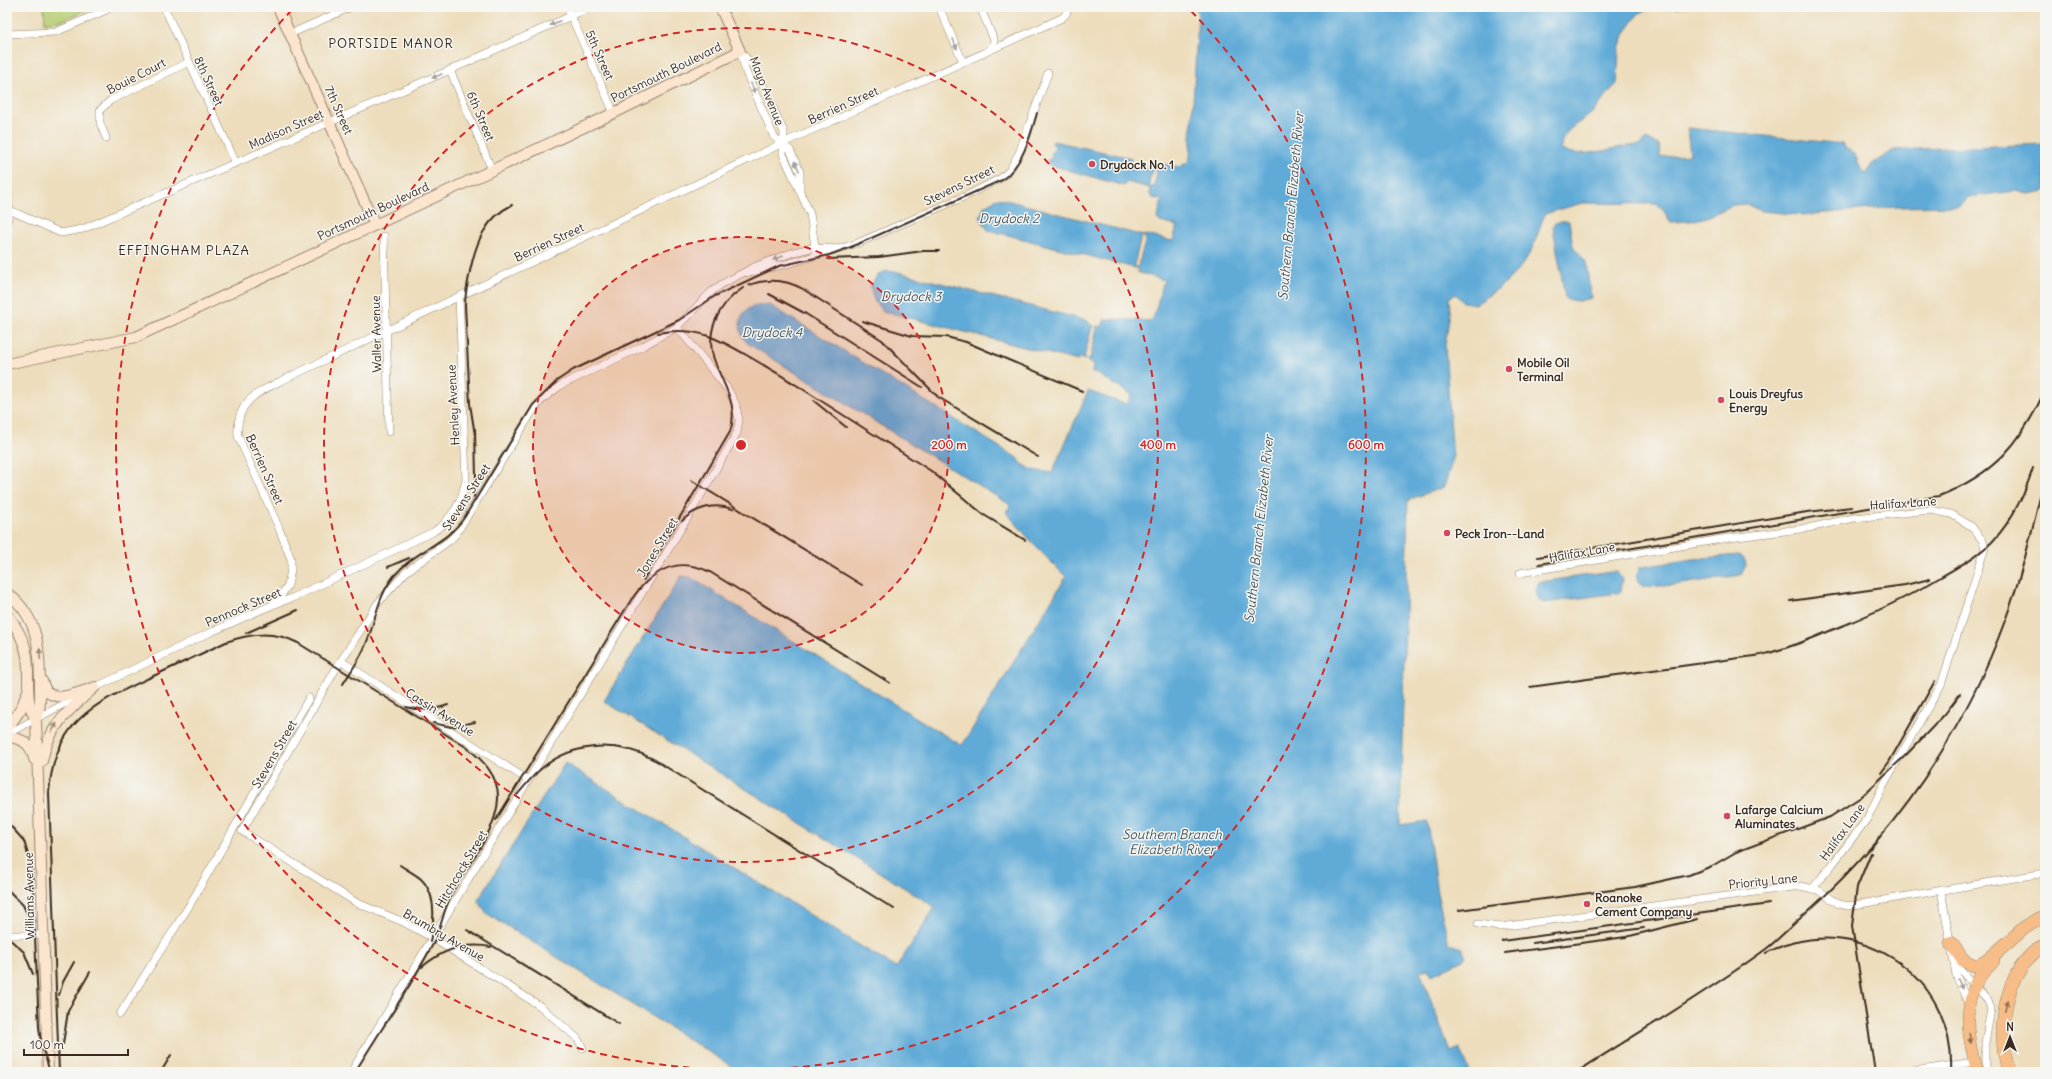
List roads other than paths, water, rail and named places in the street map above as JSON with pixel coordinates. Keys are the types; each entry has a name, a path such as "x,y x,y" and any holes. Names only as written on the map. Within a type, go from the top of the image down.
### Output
{"highway":[{"path":"1951,943 1963,960 1973,965 1980,965 1988,960 2024,928 2042,916"},
{"path":"1974,987 1981,974 1992,962 2042,916"},
{"path":"2009,1072 2003,1043 2003,1022 2007,1000 2023,966 2037,949 2045,944"}],"main road":[{"path":"1974,987 1968,1003 1967,1021 1976,1067"}],"street":[{"path":"7,34 56,32 113,7"},
{"name":"8th Street","path":"164,7 188,62 236,163"},
{"name":"7th Street","path":"278,7 375,224"},
{"path":"290,34 351,7"},
{"name":"5th Street","path":"567,7 614,113"},
{"name":"Madison Street","path":"8,210 61,233 83,229 450,70 591,7"},
{"path":"720,7 740,51"},
{"path":"939,7 963,62"},
{"path":"980,7 993,38 993,45 989,50"},
{"name":"Berrien Street","path":"270,606 278,600 288,585 291,570 291,559 278,526 239,441 237,425 240,413 247,401 257,393 783,143 1062,18 1068,10"},
{"name":"Portsmouth Boulevard","path":"7,364 136,337 614,113 740,51"},
{"name":"Mayo Avenue","path":"740,51 746,72 774,137 790,150 800,172 800,192 810,214 817,256"},
{"name":"Mayo Avenue","path":"740,51 755,68 759,76 784,132 783,143"},
{"name":"Bouie Court","path":"106,138 100,123 100,110 111,100 188,62"},
{"name":"6th Street","path":"450,70 492,170"},
{"name":"Stevens Street","path":"740,275 817,256 858,243 968,195 1007,173 1019,153 1048,73"},
{"path":"7,158 7,225"},
{"name":"Waller Avenue","path":"384,236 389,432"},
{"name":"Stevens Street","path":"242,831 341,661 378,603 395,583 456,534 534,409 543,399 561,385 643,346 677,327 715,288 740,275 794,252 816,248 841,249"},
{"name":"Henley Avenue","path":"455,510 461,498 467,476 459,297"},
{"name":"Jones Street","path":"528,780 683,526 737,433 739,415 732,397 721,379 677,327"},
{"name":"Pennock Street","path":"7,734 36,720 95,687 270,606 292,598 433,532 443,525 455,510"},
{"name":"Halifax Lane","path":"1520,574 1722,539 1808,528 1865,517 1940,511 1951,514 1971,526 1983,542 1985,548 1941,685 1884,784 1867,819 1812,889"},
{"name":"Williams Avenue","path":"7,593 19,603 35,628 39,646 41,671 40,709 36,720 48,1072"},
{"name":"Williams Avenue","path":"7,613 19,630 24,644 28,661 30,710 36,720"},
{"name":"Cassin Avenue","path":"341,661 528,780"},
{"path":"41,671 44,689 55,696 66,697 95,687"},
{"path":"39,779 45,746 54,726 95,687"},
{"path":"7,728 24,701 28,688"},
{"name":"Stevens Street","path":"120,1014 189,906 309,698"},
{"path":"7,737 21,739 29,746 32,750 39,779"},
{"name":"Hitchcock Street","path":"352,1072 528,780"},
{"name":"Brumbry Avenue","path":"242,831 357,903 401,921 434,938 540,1006 577,1038 583,1048"},
{"name":"Priority Lane","path":"1478,924 1500,927 1800,886 1823,893 1839,904 1848,906 2045,873"},
{"path":"1941,890 1956,975 1968,1003"},
{"path":"7,935 43,935"},
{"path":"1955,964 1988,1001 1991,1009 1985,1043 1985,1063 1988,1072"},
{"path":"1907,1072 1976,1067"}],"water":[{"name":"Southern Branch Elizabeth River","path":"1196,7 1688,7 1657,10 1649,9 1638,14 1625,33 1619,49 1617,84 1590,115 1568,131 1564,136 1561,150 1571,153 1591,153 1620,147 1641,145 1646,139 1659,145 1661,152 1659,157 1690,155 1687,128 1844,144 1845,148 1854,153 1863,171 1867,174 1872,164 1894,150 2045,144 2045,191 2028,194 2015,191 1969,197 1959,206 1894,207 1802,215 1761,211 1746,204 1733,205 1707,217 1691,221 1670,222 1662,208 1656,204 1582,203 1545,214 1535,242 1523,264 1509,279 1493,292 1476,304 1463,302 1456,294 1449,298 1450,312 1445,346 1453,459 1444,487 1408,500 1400,825 1427,821 1437,893 1449,944 1462,948 1466,956 1463,960 1432,975 1428,969 1420,971 1450,1052 1460,1048 1470,1072 741,1072 486,913 478,900 565,763 896,968 935,907 604,701 681,576 690,577 933,728 961,745 963,744 1066,577 1036,547 1006,512 1010,506 1009,504 747,343 742,335 740,321 747,310 753,306 770,305 1019,459 1018,461 1032,470 1052,473 1088,391 1125,404 1129,401 1131,394 1097,374 1092,373 1093,365 1087,361 1090,359 1097,328 1096,326 1102,327 1105,319 1149,321 1153,319 1164,280 1137,272 1138,269 1135,268 988,230 980,217 984,206 998,198 1144,236 1146,235 1173,241 1177,226 1160,222 1157,219 1162,200 1153,198 1149,194 1150,188 1154,186 1157,173 1155,169 1156,163 1179,167 1188,162 1190,157 1198,14","holes":["1141,237 1144,237 1146,239 1138,266 1135,268 1134,265"]},
{"name":"Drydock No. 1","path":"1053,141 1131,158 1130,163 1155,169 1150,178 1150,188 1126,182 1124,186 1047,164 1048,159 1052,160 1051,153 1056,146 1052,144"},
{"path":"1560,221 1569,221 1573,246 1586,262 1591,298 1579,301 1567,300 1565,297 1553,227 1555,223"},
{"name":"Drydock 3","path":"886,271 898,272 1088,321 1089,324 1094,326 1092,327 1084,358 1086,360 1079,358 1078,361 883,311 875,303 870,287 877,276"},
{"path":"1739,555 1745,560 1746,565 1741,575 1675,585 1645,587 1638,579 1639,568 1642,567 1693,559"},
{"path":"1617,572 1622,580 1621,591 1618,593 1544,603 1537,597 1536,591 1539,582"}],"railway":[{"path":"849,248 1002,180 1009,174 1025,150 1037,113"},
{"path":"475,435 470,404 465,305 466,292 472,261 483,232 495,217 512,205"},
{"path":"343,684 364,649 380,601 388,584 402,567 448,535 464,518 533,405 558,380 573,370 679,320 715,296 779,266 829,255 854,246"},
{"path":"828,259 879,257 923,251 939,251"},
{"path":"749,285 763,281 783,281 803,289 882,340 938,397 1038,457"},
{"path":"643,580 730,432 733,413 732,405 715,362 711,340 712,330 720,311 727,302 743,288"},
{"path":"769,294 806,314 922,387"},
{"path":"862,321 912,336 946,337 966,342 1082,391"},
{"path":"658,333 686,331 710,336 732,347 794,384"},
{"path":"790,381 931,471 984,515 1025,540"},
{"path":"1539,564 1939,496 1975,478 2004,455 2026,426 2045,390"},
{"path":"814,401 846,427"},
{"path":"474,497 476,478 475,429"},
{"path":"1530,687 1761,655 1797,644 1860,618 1900,600 1926,586 1967,562 1992,542 2006,526 2017,508 2033,468"},
{"path":"1577,1072 1696,997 1766,949 1837,884 1868,851 1897,816 1948,741 1970,702 1989,660 2018,583 2045,477"},
{"path":"691,480 862,585"},
{"path":"682,521 687,516 700,509 713,506 733,509"},
{"path":"1538,557 1807,512 1852,507"},
{"path":"388,567 409,558"},
{"path":"496,820 631,600 647,581 665,569 686,565 698,567 710,572 890,683"},
{"path":"1790,601 1905,585 1930,579"},
{"path":"246,633 298,610"},
{"path":"59,1072 49,793 52,769 59,749 68,733 80,719 110,697 226,642 253,635 271,635 289,639 298,643 466,747 489,769 498,791 498,799 493,823 481,847 450,897 434,942 406,992 355,1072"},
{"path":"1881,773 1889,762 1935,681"},
{"path":"1459,910 1635,887 1689,875 1712,866 1736,852 1830,817 1861,797 1908,753 1945,714 1960,694"},
{"path":"406,707 427,709 448,705"},
{"path":"433,723 451,727 475,722"},
{"path":"517,795 532,777 542,768 555,759 569,753 597,747 627,749 655,760 894,909"},
{"path":"7,822 24,841 32,869 39,1027 41,1043 50,1072"},
{"path":"1871,853 1857,887 1852,926 1875,1072"},
{"path":"400,865 421,879 430,892 433,909 433,926 430,942"},
{"path":"7,889 23,905 32,924"},
{"path":"1502,941 1769,904"},
{"path":"1505,953 1626,937 1697,919"},
{"path":"1533,943 1644,928"},
{"path":"467,930 619,1024"},
{"path":"7,937 24,952 33,974"},
{"path":"1766,953 1799,941 1833,939 1865,945 1893,958 1918,979 1937,1005 1948,1037 1951,1072"},
{"path":"422,967 438,956 454,949 472,946 491,947"},
{"path":"59,995 63,982 74,962"},
{"path":"63,1044 68,1011 90,972"},
{"path":"161,1072 171,1055"}],"place":[{"name":"Drydock No. 1","path":"1092,164"},
{"name":"Mobile Oil Terminal","path":"1509,369"},
{"name":"Louis Dreyfus Energy","path":"1721,400"},
{"name":"Peck Iron--Land","path":"1447,533"},
{"name":"Lafarge Calcium Aluminates","path":"1727,816"},
{"name":"Roanoke Cement Company","path":"1587,904"}],"district":[{"name":"PORTSIDE MANOR","path":"391,43"},
{"name":"EFFINGHAM PLAZA","path":"184,250"}],"water label":[{"name":"Drydock 2","path":"1009,218"},
{"name":"Drydock 4","path":"772,332"}]}
